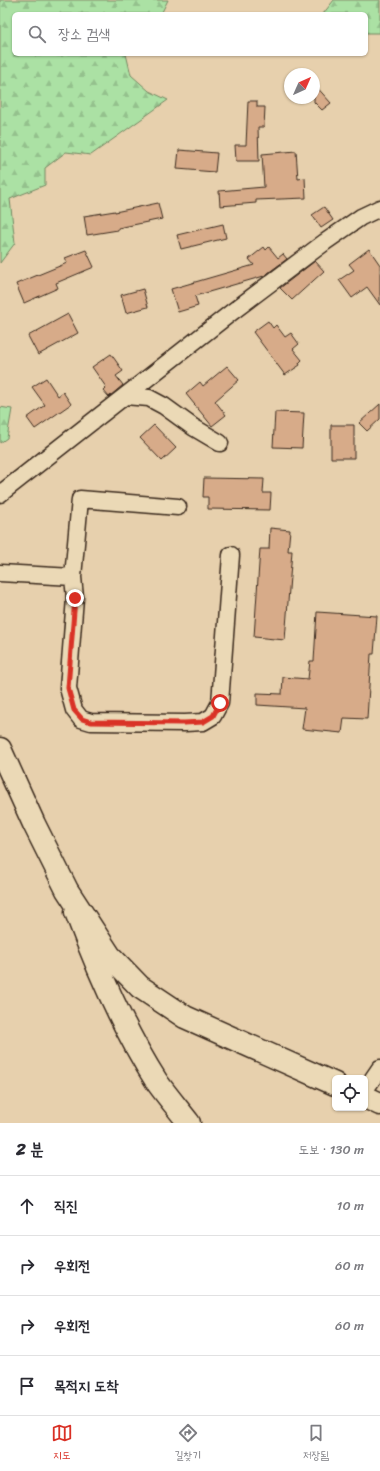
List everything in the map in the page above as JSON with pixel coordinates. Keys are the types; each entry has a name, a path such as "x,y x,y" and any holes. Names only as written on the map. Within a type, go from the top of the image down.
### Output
{"main road":[{"path":"0,750 34,824 67,890 98,969 127,1029 158,1083 189,1123"},
{"path":"67,890 110,956 140,987 186,1017 332,1083"},
{"path":"368,1098 380,1104"}],"street":[{"path":"0,494 232,312 325,242 361,217 380,208"},
{"path":"125,396 149,398 164,406 193,427 220,442"},
{"path":"178,507 80,499 73,577 75,598 68,688 74,710 82,719 91,722 184,723 203,722 213,716 220,703 231,555"},
{"path":"0,573 73,577"},
{"path":"368,1086 380,1068"}],"green space":[{"path":"0,0 168,0 162,12 12,12 12,56 126,56 131,75 149,91 168,100 91,155 66,152 45,168 45,185 10,199 15,243 0,263"},
{"path":"334,0 380,0 380,33 368,33 368,12 325,12"},
{"path":"0,407 12,409 7,438 0,443"}],"building":[{"path":"320,91 331,103 322,110 316,104 320,104"},
{"path":"248,101 257,101 257,107 265,107 264,127 258,127 259,161 236,161 235,145 246,145"},
{"path":"179,150 217,153 215,172 177,169"},
{"path":"296,151 298,179 305,178 306,198 256,200 256,203 220,206 219,191 264,187 262,154"},
{"path":"158,203 162,219 118,228 118,230 87,235 84,216 115,212"},
{"path":"324,207 333,220 321,228 312,215"},
{"path":"223,224 226,238 181,249 177,235"},
{"path":"264,247 266,250 269,247 278,258 283,254 287,259 264,276 195,296 198,306 178,312 171,289 254,265 249,259"},
{"path":"369,249 380,265 380,305 367,287 352,298 339,280 354,270 349,264"},
{"path":"86,250 94,267 56,283 58,288 24,303 16,284 67,263 65,258"},
{"path":"315,261 324,271 292,300 280,288"},
{"path":"143,289 148,307 126,313 121,295"},
{"path":"68,314 78,333 38,355 28,336"},
{"path":"268,321 273,328 276,325 285,337 291,333 299,344 293,349 302,360 299,363 300,365 285,375 253,332"},
{"path":"111,354 123,371 116,376 123,385 109,397 103,390 106,387 92,367"},
{"path":"227,366 239,380 215,401 226,415 212,426 186,394 200,382 203,386"},
{"path":"46,378 58,396 63,392 71,404 35,429 27,418 45,405 32,387"},
{"path":"380,404 380,419 367,431 359,423"},
{"path":"275,412 304,413 302,448 273,447"},
{"path":"154,425 176,448 162,461 140,438"},
{"path":"331,425 354,425 354,458 331,458"},
{"path":"204,478 264,479 263,493 271,493 270,510 208,509 208,497 203,497"},
{"path":"270,528 290,530 288,551 292,551 285,640 254,637 260,549 269,549"},
{"path":"317,612 377,616 374,654 371,654 367,719 344,718 342,733 302,729 305,708 257,705 257,693 282,694 283,677 308,679 310,661 314,661"}],"route":[{"path":"75,598 68,688 74,710 82,719 91,722 203,722 213,716 220,703"}]}
